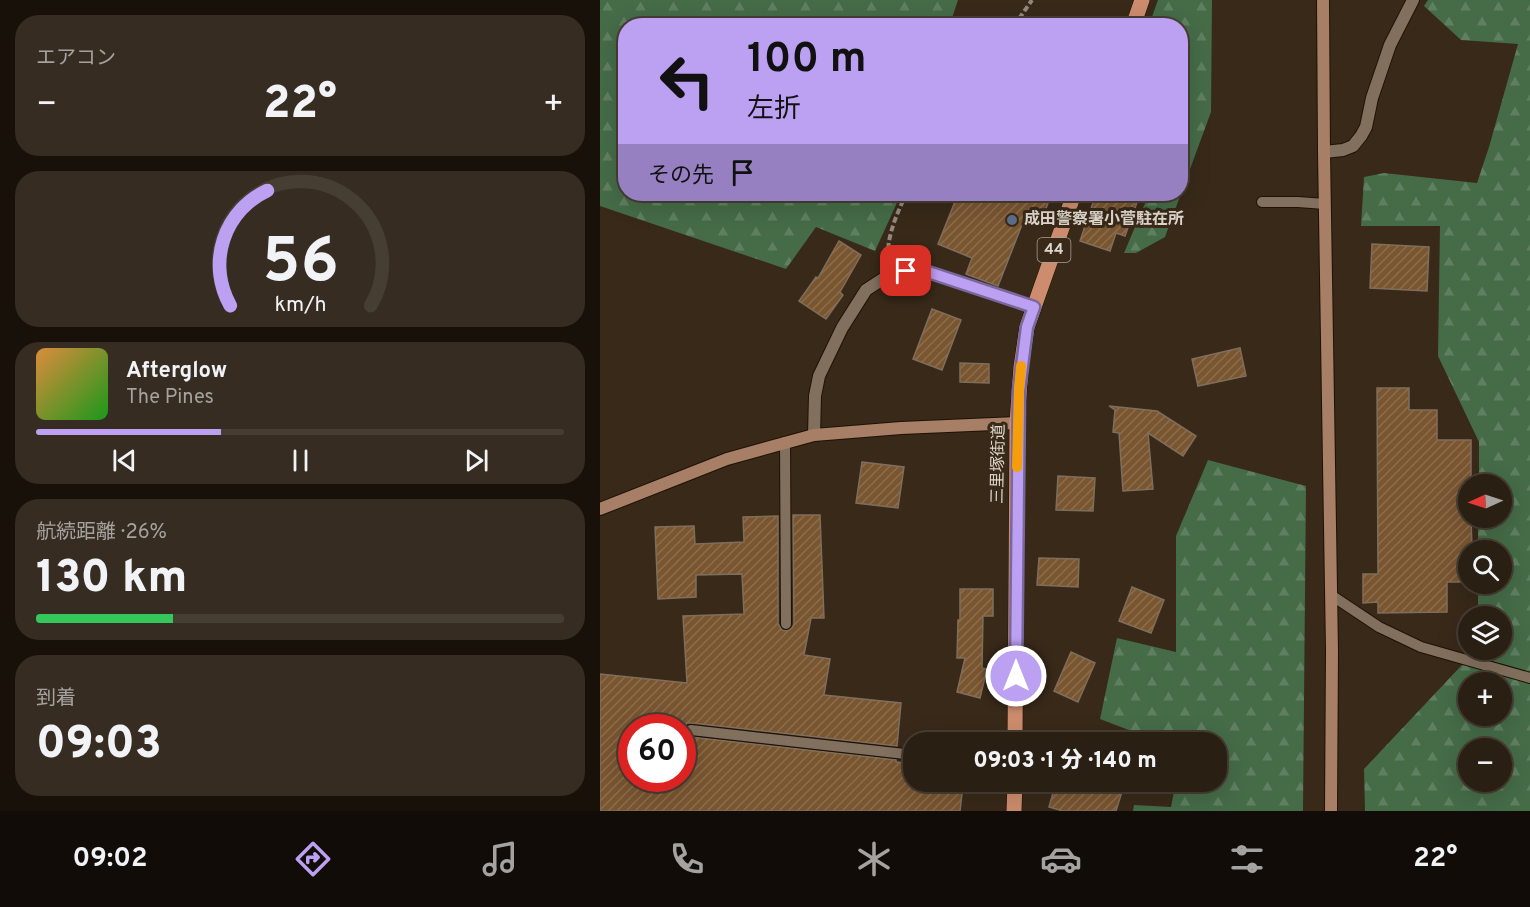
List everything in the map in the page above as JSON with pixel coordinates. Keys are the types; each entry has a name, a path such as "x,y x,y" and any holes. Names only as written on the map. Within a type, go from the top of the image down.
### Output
{"main road":[{"path":"1136,18 1142,0"},
{"name":"三里塚街道","path":"1015,732 1017,423 1021,367 1027,327 1072,201"},
{"path":"1014,811 1015,792"}],"street":[{"path":"1323,0 1332,651 1331,811"},
{"path":"1324,152 1343,150 1353,146 1361,136 1366,127 1372,98 1390,45 1413,0"},
{"path":"814,435 815,396 819,376 843,328 866,290 889,275 906,271 925,271 1034,307"},
{"path":"600,509 727,459 814,435 901,428 1017,423"}],"lane":[{"path":"1262,202 1298,201 1325,204"},
{"path":"785,442 786,624"},
{"path":"1331,595 1379,627 1420,647 1530,678"},
{"path":"696,730 903,754"}],"path":[{"path":"1020,18 1032,0"},
{"path":"889,275 888,251 893,225 903,201"}],"green space":[{"path":"600,0 958,0 952,18 618,18 618,201 898,201 875,251 816,227 786,269 600,206"},
{"path":"1158,0 1212,0 1211,112 1188,174 1188,18 1152,18"},
{"path":"1428,0 1530,0 1530,811 1365,811 1364,769 1467,660 1512,660 1512,606 1478,606 1478,594 1512,594 1512,540 1478,540 1478,528 1512,528 1512,474 1479,474 1479,442 1438,356 1440,226 1361,226 1364,177 1384,173 1477,183 1518,44 1461,40 1424,6"},
{"path":"1146,201 1178,201 1165,237 1136,253 1124,253"},
{"path":"1208,460 1306,486 1303,811 1133,811 1134,805 1171,807 1174,792 1227,792 1227,732 1134,732 1100,719 1117,638 1176,652 1176,536"}],"building":[{"path":"955,201 1041,201 1048,203 1041,223 1025,217 998,286 966,274 972,258 938,244"},
{"path":"1094,201 1138,201 1125,236 1116,233 1110,251 1080,241"},
{"path":"839,241 861,255 840,292 843,295 826,319 799,301 816,277 818,278"},
{"path":"1372,244 1429,247 1427,291 1370,288"},
{"path":"932,309 961,320 942,370 913,359"},
{"path":"1240,348 1246,376 1198,386 1192,359"},
{"path":"960,363 989,364 989,383 960,382"},
{"path":"1377,388 1409,388 1409,410 1437,410 1437,440 1471,440 1471,474 1458,474 1458,528 1471,528 1472,540 1458,540 1458,582 1447,582 1447,612 1378,613 1378,602 1363,603 1363,574 1378,574"},
{"path":"1109,406 1157,411 1196,436 1183,456 1148,433 1153,489 1123,491 1119,433 1113,432 1115,410"},
{"path":"862,462 904,467 898,508 856,503"},
{"path":"1058,476 1095,478 1093,511 1056,510"},
{"path":"793,515 820,515 824,618 811,618 804,655 830,659 824,695 901,703 897,746 696,723 696,714 618,714 618,792 696,792 696,738 896,760 896,762 903,763 903,792 962,792 960,811 600,811 600,674 687,683 683,616 744,614 742,574 696,575 696,597 658,599 655,527 694,526 695,544 744,542 743,517 778,516 778,624 782,630 787,631 794,624"},
{"path":"1039,558 1079,559 1078,587 1037,585"},
{"path":"1132,587 1164,600 1151,633 1119,621"},
{"path":"960,589 993,589 993,616 983,616 982,668 987,669 980,698 957,692 965,658 957,658"},
{"path":"1071,652 1095,663 1078,702 1054,691"},
{"path":"1053,792 1122,792 1116,811 1063,811 1049,807"}],"slow traffic":[{"path":"1017,467 1021,366"}],"place":[{"name":"成田警察署小菅駐在所","path":"1012,220"}],"route":[{"path":"906,271 925,271 1034,307 1027,327 1019,390 1016,676"}]}
